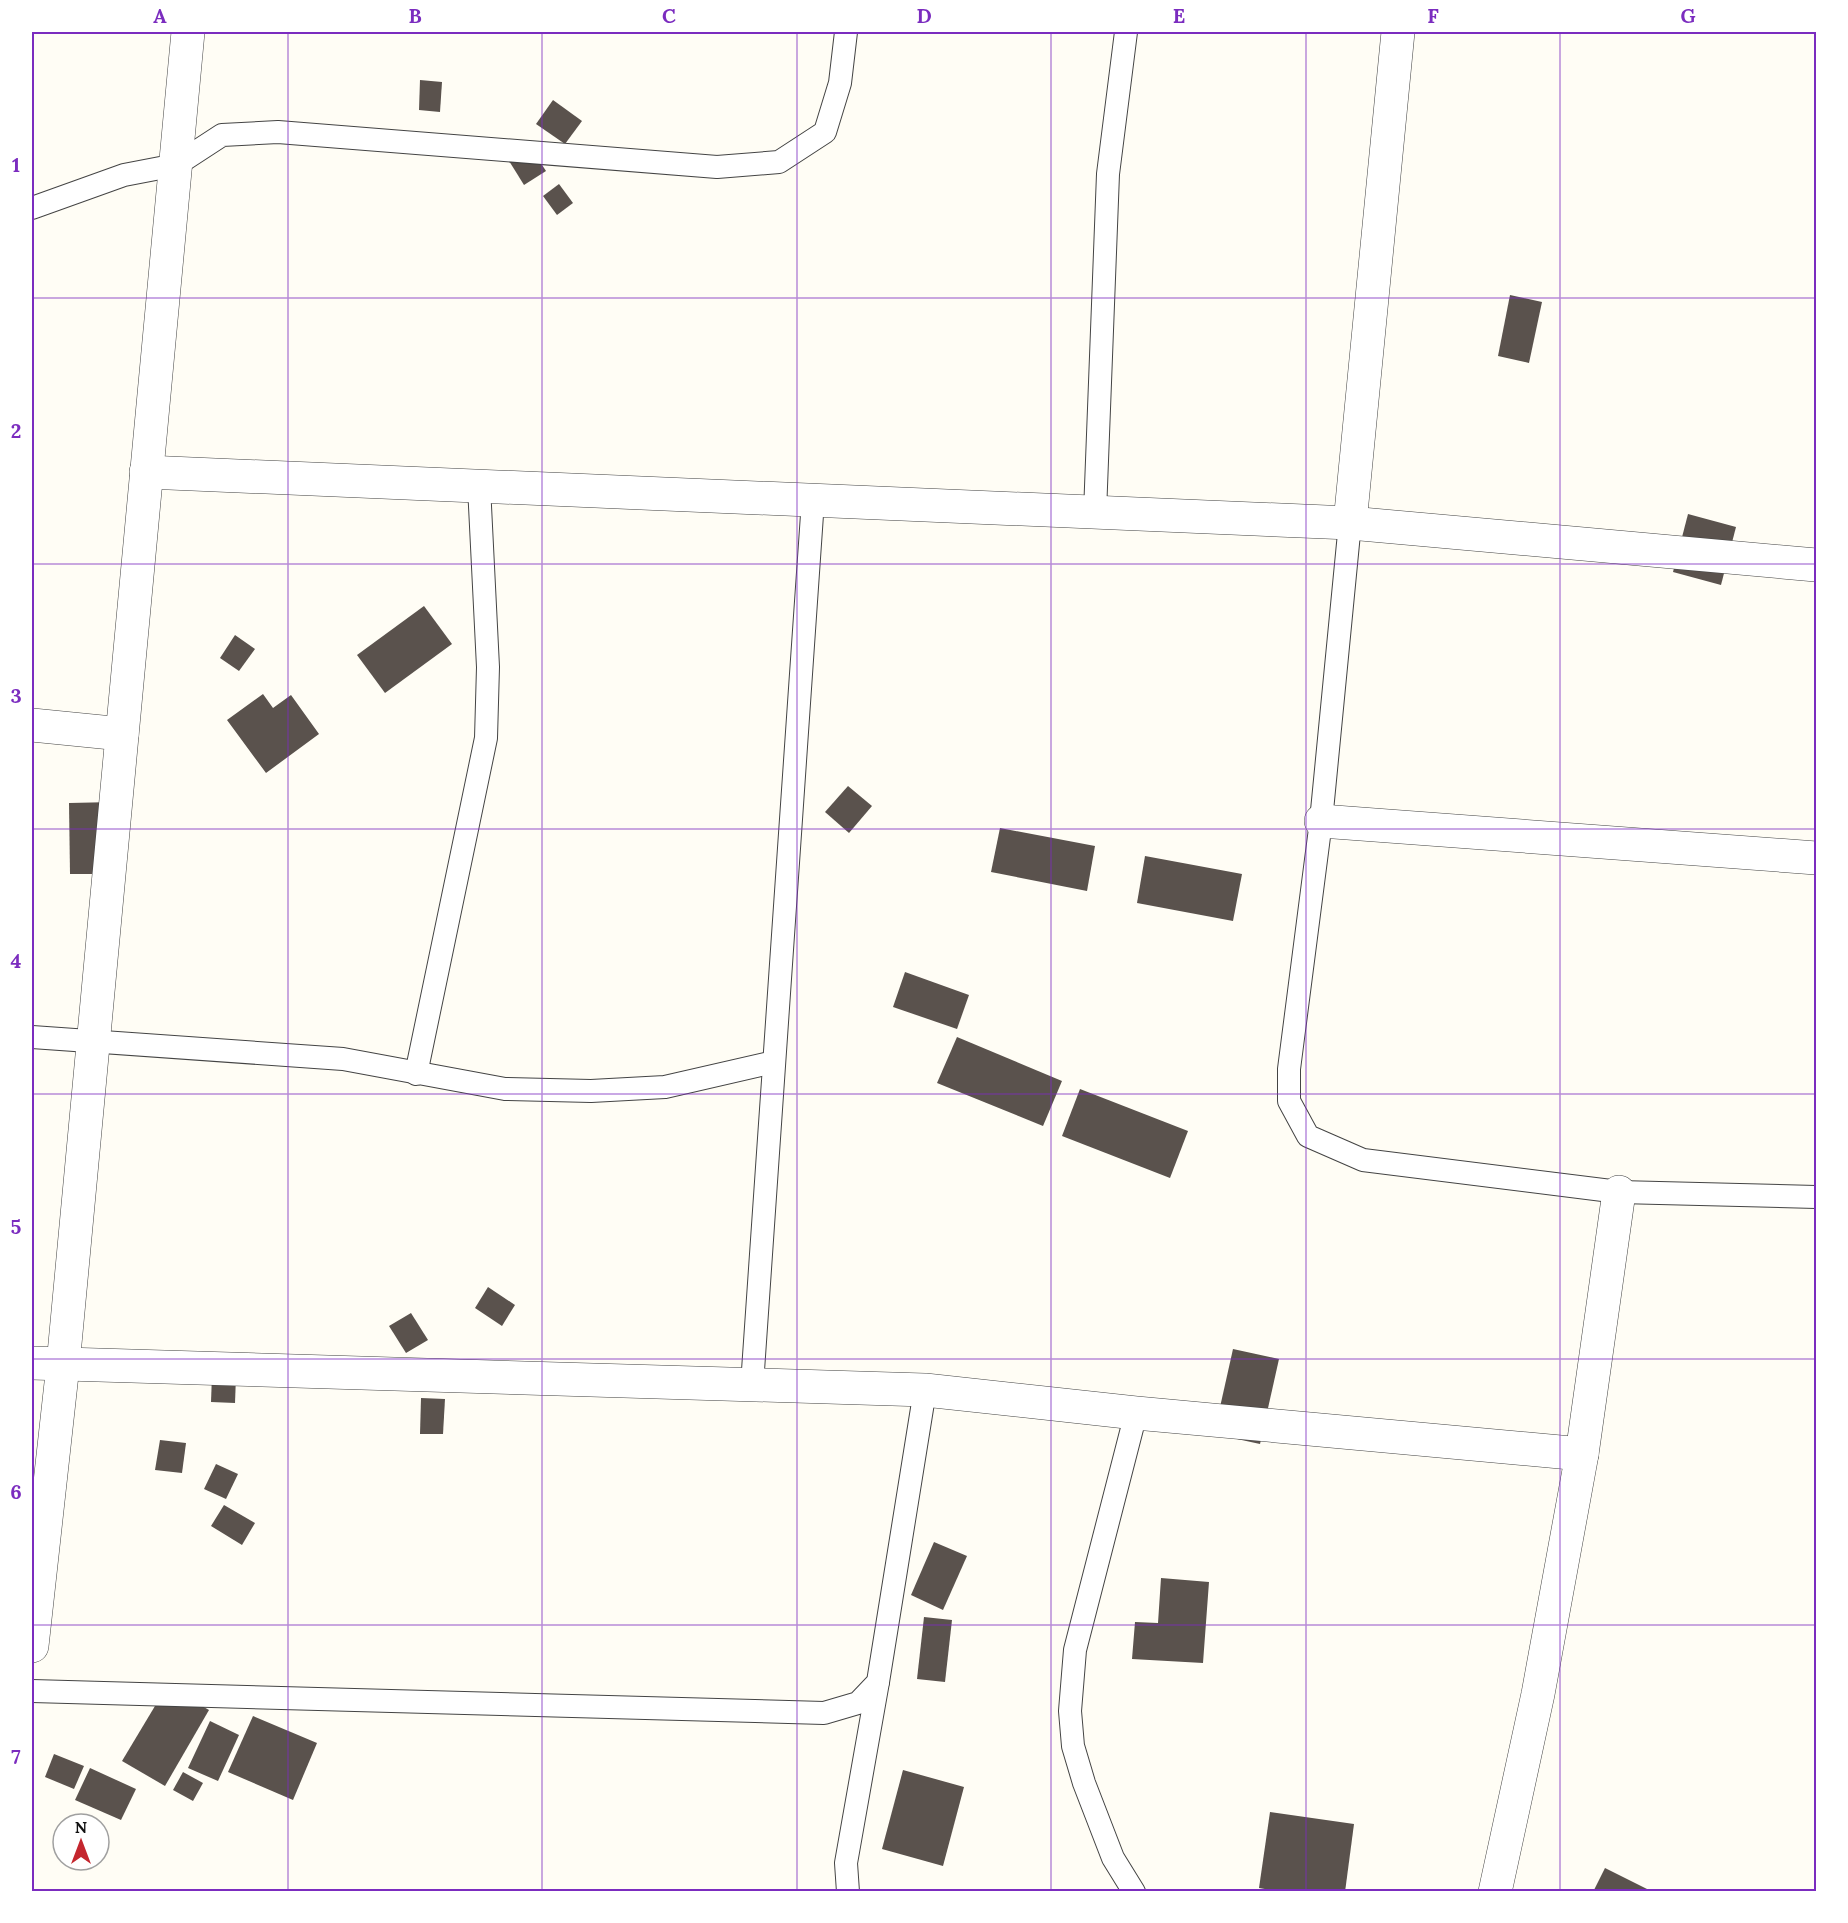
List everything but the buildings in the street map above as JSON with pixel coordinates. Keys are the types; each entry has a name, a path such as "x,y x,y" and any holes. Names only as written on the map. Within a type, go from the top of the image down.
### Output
{"street":[{"path":"32,1646 47,1364 93,1040 188,32"},
{"path":"1350,523 1398,32"},
{"path":"147,472 1350,523 1816,565"},
{"path":"32,725 122,734"},
{"path":"1321,821 1816,858"},
{"path":"1495,1892 1538,1694 1582,1454 1619,1192"},
{"path":"47,1364 925,1390 1136,1413 1582,1454"}],"lane":[{"path":"32,208 124,175 176,165 222,135 278,132 717,167 778,162 825,132 840,83 846,32"},
{"path":"1095,513 1108,174 1126,32"},
{"path":"416,1074 486,738 488,667 479,486"},
{"path":"752,1385 813,501"},
{"path":"1350,523 1321,821 1289,1069 1289,1101 1308,1136 1363,1160 1619,1192 1816,1197"},
{"path":"32,1037 343,1059 505,1089 591,1091 665,1087 774,1062"},
{"path":"848,1892 846,1863 925,1390"},
{"path":"1134,1892 1113,1858 1084,1783 1073,1746 1070,1711 1075,1650 1136,1413"},
{"path":"32,1691 824,1713 858,1703 878,1682"}]}
